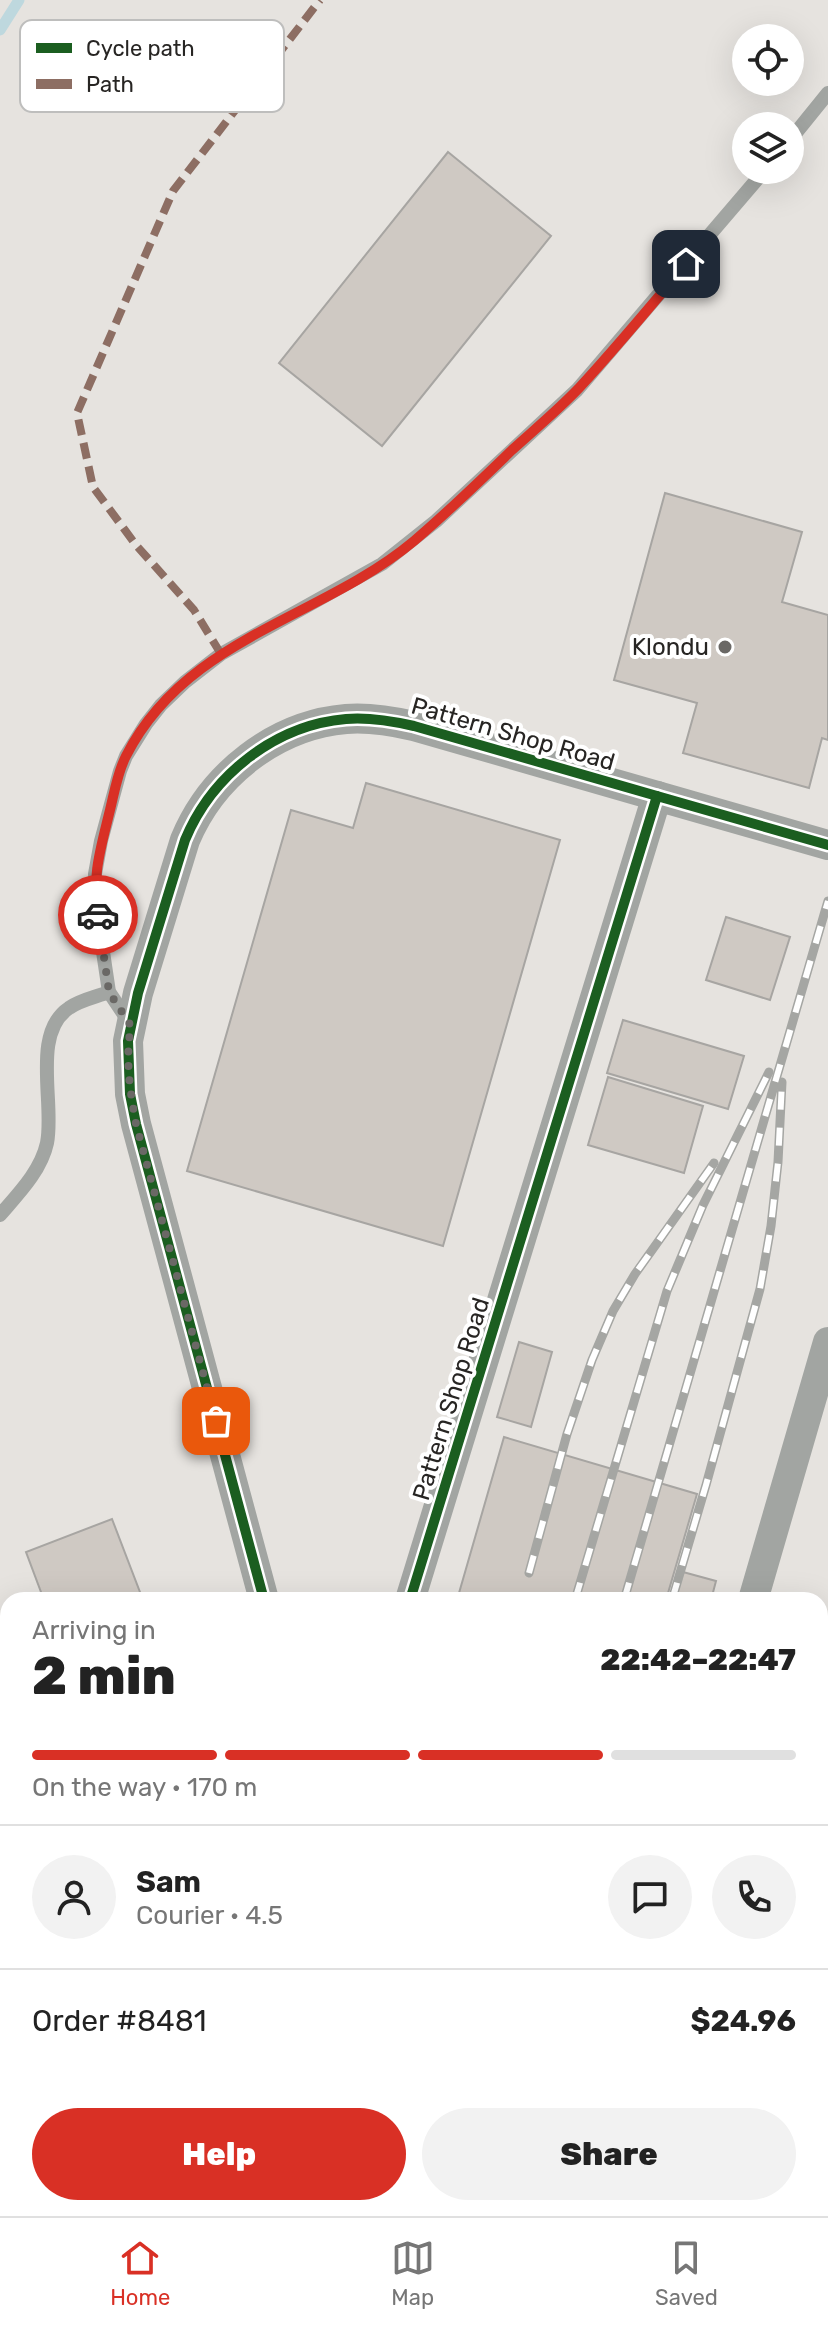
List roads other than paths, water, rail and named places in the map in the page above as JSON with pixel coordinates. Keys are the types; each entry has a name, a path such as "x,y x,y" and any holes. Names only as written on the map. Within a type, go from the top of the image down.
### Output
{"street":[{"name":"Pattern Shop Road","path":"262,1592 130,1094 128,1041 142,979 185,840 202,804 229,774 272,742 333,720 395,721 828,845"},
{"name":"Pattern Shop Road","path":"412,1592 657,796"},
{"path":"755,1592 828,1342"}],"lane":[{"path":"804,123 828,93"},
{"path":"131,1026 109,992 95,895 97,859 126,756 161,705 221,654 373,569 436,521 577,390 753,184"},
{"path":"0,1215 31,1175 46,1145 50,1109 47,1050 52,1030 64,1011 73,1005 109,992"}],"waterway":[{"path":"0,30 19,0"}],"railway":[{"path":"626,1592 828,901"},
{"path":"577,1592 667,1291 703,1205 769,1072"},
{"path":"674,1592 760,1289 778,1162 782,1082"},
{"path":"529,1573 567,1434 592,1360 613,1311 635,1274 714,1163"}],"place":[{"name":"Klondu","path":"725,647"}]}
